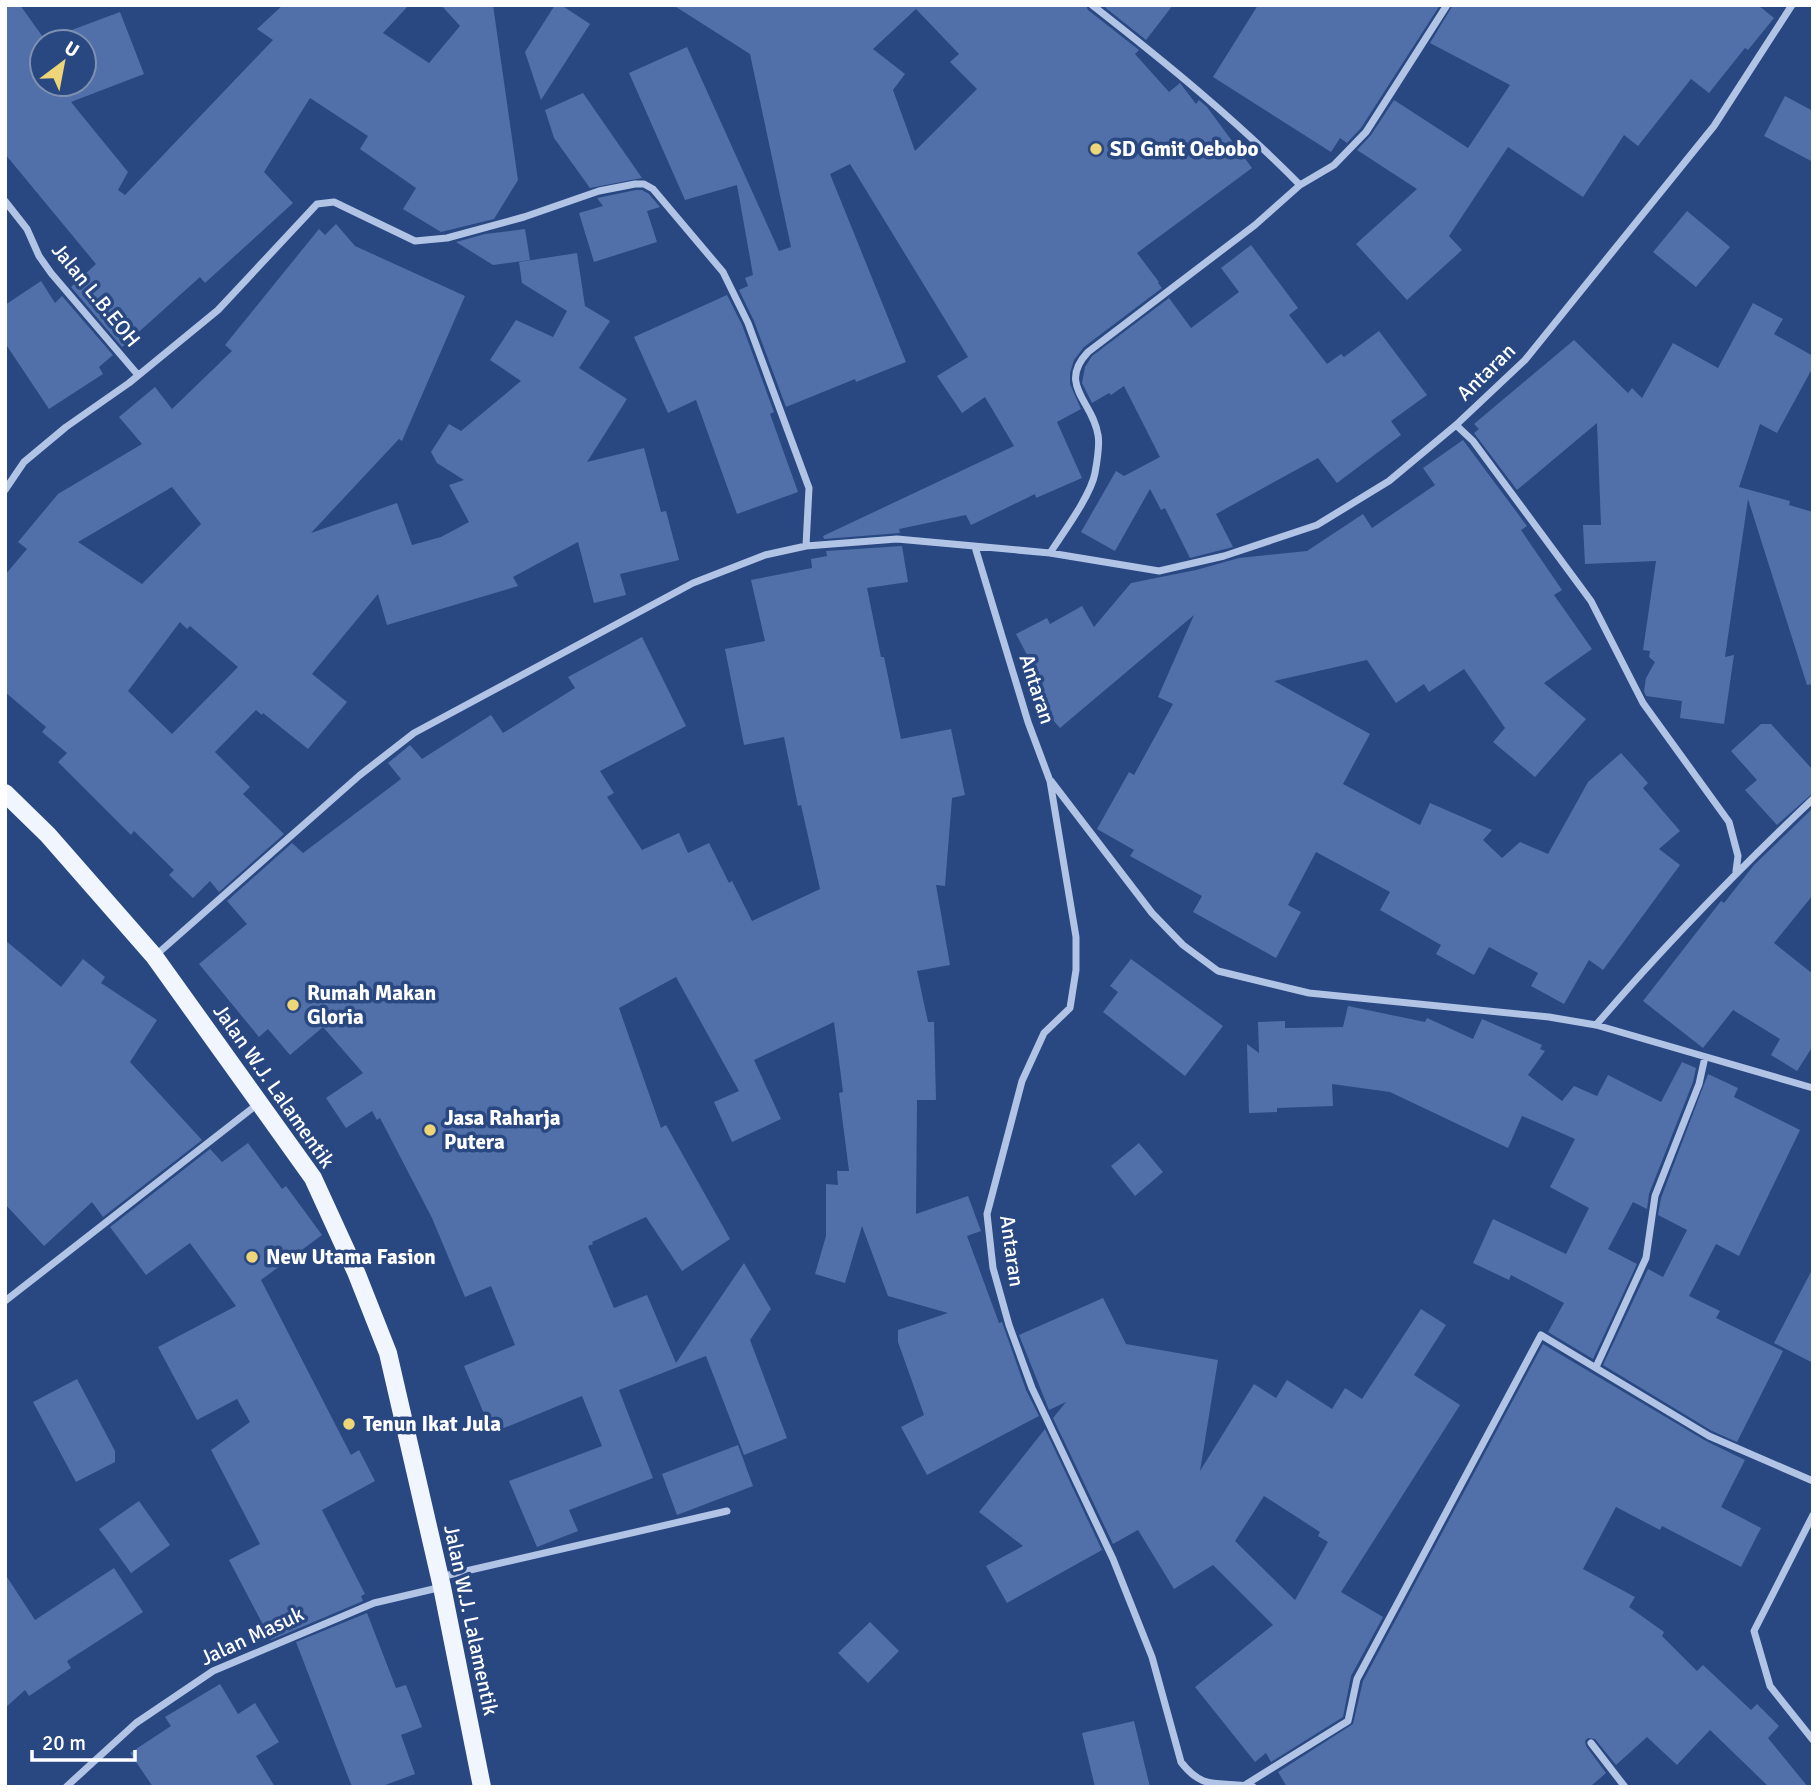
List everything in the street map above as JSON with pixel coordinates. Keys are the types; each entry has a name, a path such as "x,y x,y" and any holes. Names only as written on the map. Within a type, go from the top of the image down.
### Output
{"main road":[{"name":"Jalan W.J. Lalamentik","path":"5,793 48,835 154,956 313,1178 356,1272 388,1353 441,1582 482,1787"}],"street":[{"path":"1092,5 1191,83 1300,185"},
{"path":"1050,553 1078,509 1095,475 1098,434 1076,384 1076,365 1088,352 1255,225 1300,185 1334,165 1366,132 1447,5"},
{"name":"Antaran","path":"1253,1787 1206,1787 1190,1777 1181,1762 1152,1657 1113,1559 1032,1388 1009,1325 993,1268 987,1214 1022,1081 1044,1033 1070,1008 1076,970 1076,937 1051,781 1028,722 975,547 1050,553 1159,571 1224,556 1317,525 1389,481 1456,425 1525,360 1714,125 1792,5"},
{"path":"5,490 24,462 218,310 317,204 334,202 415,241 435,240 524,217 599,191 644,184 653,189 723,272 748,323 809,488 806,546"},
{"name":"Jalan L.B.EOH","path":"5,201 27,229 39,256 51,273 138,375"},
{"path":"1456,425 1473,440 1591,601 1643,703 1729,822 1738,856 1736,871"},
{"path":"154,956 360,775 414,733 692,583 765,555 806,546 897,539 975,547"},
{"path":"1051,781 1153,913 1183,946 1218,971 1309,993 1549,1017 1596,1025 1813,1088"},
{"path":"1596,1025 1736,871 1813,799"},
{"path":"1595,1367 1646,1258 1655,1196 1699,1084 1704,1057"},
{"path":"5,1301 260,1102"},
{"path":"1244,1785 1348,1721 1357,1679 1541,1335 1709,1436 1813,1481"},
{"name":"Jalan Masuk","path":"66,1787 136,1723 213,1671 373,1603 441,1582 727,1511"},
{"path":"1813,1515 1754,1631 1770,1686 1813,1740"},
{"path":"1591,1743 1625,1787"}],"building":[{"path":"5,5 20,5 36,28 28,28 28,98 81,98 71,102 128,172 118,190 125,195 273,40 257,29 283,5 409,5 383,33 429,63 460,26 441,5 493,5 518,180 494,219 441,232 403,209 416,188 360,149 368,136 310,98 264,172 293,203 205,283 200,277 122,347 71,287 96,264 5,154"},
{"path":"555,5 561,5 590,24 541,100 525,52"},
{"path":"673,5 1086,5 1088,10 1139,50 1135,54 1169,92 1180,83 1196,104 1199,100 1207,107 1252,168 1137,253 1162,288 1084,347 1074,360 1070,384 1081,409 1057,422 1082,478 1036,498 1035,494 971,525 966,515 899,529 900,533 824,539 823,536 1014,446 985,397 962,413 937,376 968,357 850,164 830,174 906,362 786,407 754,321 739,290 748,286 745,278 753,275 737,185 685,200 629,73 687,47 779,251 791,247 750,54","holes":["916,9 959,54 950,62 977,89 915,151 893,90 905,74 873,49"]},
{"path":"1102,5 1173,5 1146,40"},
{"path":"1258,5 1440,5 1361,128 1347,143 1340,138 1331,152 1213,77"},
{"path":"1453,5 1758,5 1774,18 1748,50 1745,48 1709,93 1691,79 1638,146 1624,135 1583,197 1508,147 1449,236 1462,250 1407,300 1356,244 1417,189 1357,150 1371,135 1394,100 1468,148 1510,85 1430,43"},
{"path":"120,12 144,74 98,92 98,28 77,28"},
{"path":"583,93 642,178 590,188 554,138 545,110"},
{"path":"1785,96 1813,111 1813,162 1764,136"},
{"path":"636,190 649,194 660,207 647,211 657,242 594,262 579,213 603,206 597,198"},
{"path":"1687,211 1730,247 1696,287 1653,252"},
{"path":"336,224 355,246 465,296 402,441 399,439 311,533 397,503 412,545 441,537 469,522 449,485 464,480 437,463 431,452 449,424 461,431 521,381 490,360 516,320 553,337 567,311 522,283 519,262 577,253 585,306 610,321 579,368 627,399 587,462 644,448 661,512 666,511 679,560 620,574 626,595 594,603 578,542 513,577 518,586 387,625 378,594 312,674 347,702 308,749 256,710 215,752 250,787 243,794 284,834 219,892 210,881 193,898 169,875 174,870 134,831 131,835 58,762 67,753 42,732 46,727 5,692 5,575 27,549 18,542 58,494 142,444 119,417 155,387 172,409 232,351 225,345 319,229 325,235","holes":["172,487 201,524 142,584 78,542","180,622 187,629 190,626 238,667 172,734 128,691"]},
{"path":"525,229 530,260 493,265 456,242 485,234"},
{"path":"1251,245 1298,308 1289,315 1327,364 1341,354 1344,357 1379,331 1427,395 1391,421 1401,435 1337,483 1318,458 1216,514 1233,547 1190,558 1165,508 1161,510 1150,489 1115,551 1081,532 1116,471 1124,476 1160,457 1124,386 1092,403 1082,383 1085,367 1092,356 1169,298 1191,328 1239,292 1221,268"},
{"path":"41,281 55,303 62,296 113,355 99,367 103,374 49,409 5,343 5,305"},
{"path":"727,295 742,325 774,412 770,414 798,492 737,514 696,400 668,413 634,337"},
{"path":"1753,303 1783,319 1774,334 1813,356 1813,367 1777,433 1760,424 1739,487 1790,501 1789,505 1813,512 1813,684 1807,685 1748,499 1725,657 1734,655 1724,724 1680,718 1682,701 1646,696 1646,678 1655,662 1649,657 1650,651 1643,650 1656,561 1585,564 1583,525 1601,525 1597,423 1517,490 1474,433 1479,429 1474,424 1574,340 1628,393 1632,388 1642,398 1673,343 1718,368"},
{"path":"1463,440 1527,526 1521,530 1562,590 1554,595 1592,649 1544,683 1586,719 1535,777 1493,742 1505,728 1464,669 1429,692 1424,684 1396,703 1367,660 1274,681 1370,734 1343,784 1420,825 1430,803 1492,830 1483,840 1502,858 1520,842 1548,854 1588,782 1621,753 1648,783 1643,788 1680,831 1659,849 1680,865 1603,970 1589,960 1564,1004 1531,986 1538,973 1489,947 1474,975 1436,954 1441,945 1380,910 1390,892 1316,852 1288,905 1301,912 1276,958 1193,912 1202,896 1130,856 1134,850 1097,829 1129,772 1134,775 1173,704 1158,697 1194,615 1060,728 1031,695 1043,685 1016,634 1047,618 1050,624 1082,606 1094,627 1131,583 1239,558 1307,551 1363,514 1372,528 1435,485 1423,468"},
{"path":"902,546 908,582 867,588 901,739 951,729 965,795 952,798 945,886 936,885 950,965 917,971 928,1022 934,1022 936,1100 917,1100 916,1214 968,1196 981,1231 967,1236 999,1323 1002,1322 1026,1390 1039,1416 927,1475 901,1427 924,1415 898,1342 898,1330 948,1313 888,1296 862,1226 845,1283 815,1274 826,1236 826,1184 838,1185 837,1171 849,1171 839,1093 843,1092 834,1022 754,1060 781,1119 732,1142 714,1102 739,1091 676,977 619,1008 661,1128 666,1125 730,1239 682,1271 646,1217 588,1246 614,1308 647,1295 676,1363 744,1263 771,1309 750,1340 787,1438 744,1455 706,1356 619,1390 653,1478 569,1510 578,1531 537,1547 509,1481 602,1446 582,1396 492,1433 464,1366 515,1345 491,1286 465,1297 432,1218 380,1118 377,1120 372,1111 346,1128 326,1098 363,1073 323,1027 290,1055 268,1029 259,1037 199,964 247,924 227,901 292,843 303,853 401,779 388,763 410,745 422,759 491,715 503,733 575,688 568,677 642,637 686,726 600,771 614,793 607,797 642,850 679,833 688,853 709,843 752,921 820,889 801,805 798,806 784,737 744,745 725,649 765,641 751,580 812,568 811,559 827,556 826,551"},
{"path":"1761,724 1771,724 1813,770 1813,793 1777,825 1745,790 1757,780 1731,751"},
{"path":"1813,808 1813,895 1774,943 1813,974 1813,1046 1797,1071 1771,1055 1780,1039 1733,1010 1703,1048 1643,1001 1721,901 1724,903 1754,865"},
{"path":"5,940 61,987 83,959 105,977 101,983 157,1020 130,1062 202,1140 103,1217 92,1202 44,1246 5,1204"},
{"path":"1131,959 1223,1026 1185,1076 1103,1012 1118,992 1110,986"},
{"path":"1348,1006 1425,1022 1427,1018 1473,1039 1482,1019 1542,1045 1540,1049 1545,1051 1528,1075 1562,1101 1574,1086 1597,1096 1608,1075 1661,1102 1682,1062 1696,1068 1649,1194 1647,1209 1633,1202 1608,1249 1637,1264 1593,1359 1548,1332 1564,1303 1511,1275 1509,1280 1473,1263 1493,1219 1566,1254 1589,1208 1550,1187 1575,1139 1522,1116 1508,1148 1390,1092 1332,1084 1333,1106 1277,1108 1277,1112 1249,1113 1247,1044 1259,1053 1258,1022 1285,1021 1285,1028 1343,1027"},
{"path":"1708,1074 1738,1088 1734,1097 1800,1130 1739,1256 1716,1244 1689,1296 1720,1311 1716,1318 1783,1351 1737,1442 1712,1431 1603,1365 1648,1269 1663,1277 1687,1230 1658,1215 1661,1198"},
{"path":"248,1143 282,1189 286,1186 322,1235 261,1280 351,1455 359,1450 375,1481 322,1510 365,1594 361,1596 363,1601 271,1640 229,1560 260,1544 211,1450 250,1422 237,1399 197,1420 158,1347 236,1306 190,1243 146,1275 110,1227 210,1149 222,1162"},
{"path":"1139,1143 1163,1172 1135,1196 1111,1166"},
{"path":"1813,1268 1813,1363 1774,1343"},
{"path":"1103,1298 1126,1344 1218,1360 1200,1471 1254,1384 1276,1398 1287,1380 1332,1409 1345,1388 1362,1399 1421,1309 1446,1325 1414,1375 1460,1405 1341,1592 1383,1617 1351,1676 1343,1717 1271,1762 1266,1753 1255,1762 1195,1687 1273,1625 1213,1565 1174,1589 1138,1530 1113,1544 1053,1418 1066,1402 1049,1410 1019,1335","holes":["1264,1496 1320,1532 1318,1536 1328,1542 1295,1600 1235,1541"]},
{"path":"1543,1344 1706,1441 1745,1460 1721,1507 1761,1528 1741,1567 1662,1526 1660,1530 1616,1507 1583,1569 1635,1597 1629,1607 1664,1632 1662,1636 1697,1671 1703,1665 1751,1710 1757,1704 1779,1726 1768,1738 1808,1787 1769,1787 1710,1730 1677,1765 1647,1737 1616,1765 1595,1739 1588,1738 1585,1741 1586,1746 1606,1773 1590,1787 1287,1787 1278,1772 1353,1724 1363,1681"},
{"path":"77,1379 115,1451 115,1462 76,1482 33,1402"},
{"path":"1045,1429 1102,1550 1007,1603 986,1566 1023,1546 979,1512"},
{"path":"738,1445 753,1486 677,1515 662,1474"},
{"path":"139,1501 170,1545 131,1573 99,1529"},
{"path":"114,1568 143,1612 67,1661 71,1668 29,1696 25,1690 5,1708 5,1574 35,1620"},
{"path":"367,1613 396,1688 406,1685 422,1727 401,1735 415,1774 380,1787 352,1787 296,1642"},
{"path":"870,1622 899,1651 868,1683 838,1653"},
{"path":"220,1684 238,1714 255,1703 279,1742 256,1756 275,1787 153,1787 130,1753 171,1726 165,1717"},
{"path":"1134,1721 1150,1787 1095,1787 1082,1733"}],"place":[{"name":"SD Gmit Oebobo","path":"1096,149"},
{"name":"Rumah Makan Gloria","path":"293,1005"},
{"name":"Jasa Raharja Putera","path":"430,1130"},
{"name":"New Utama Fasion","path":"252,1257"},
{"name":"Tenun Ikat Jula","path":"349,1424"}]}
